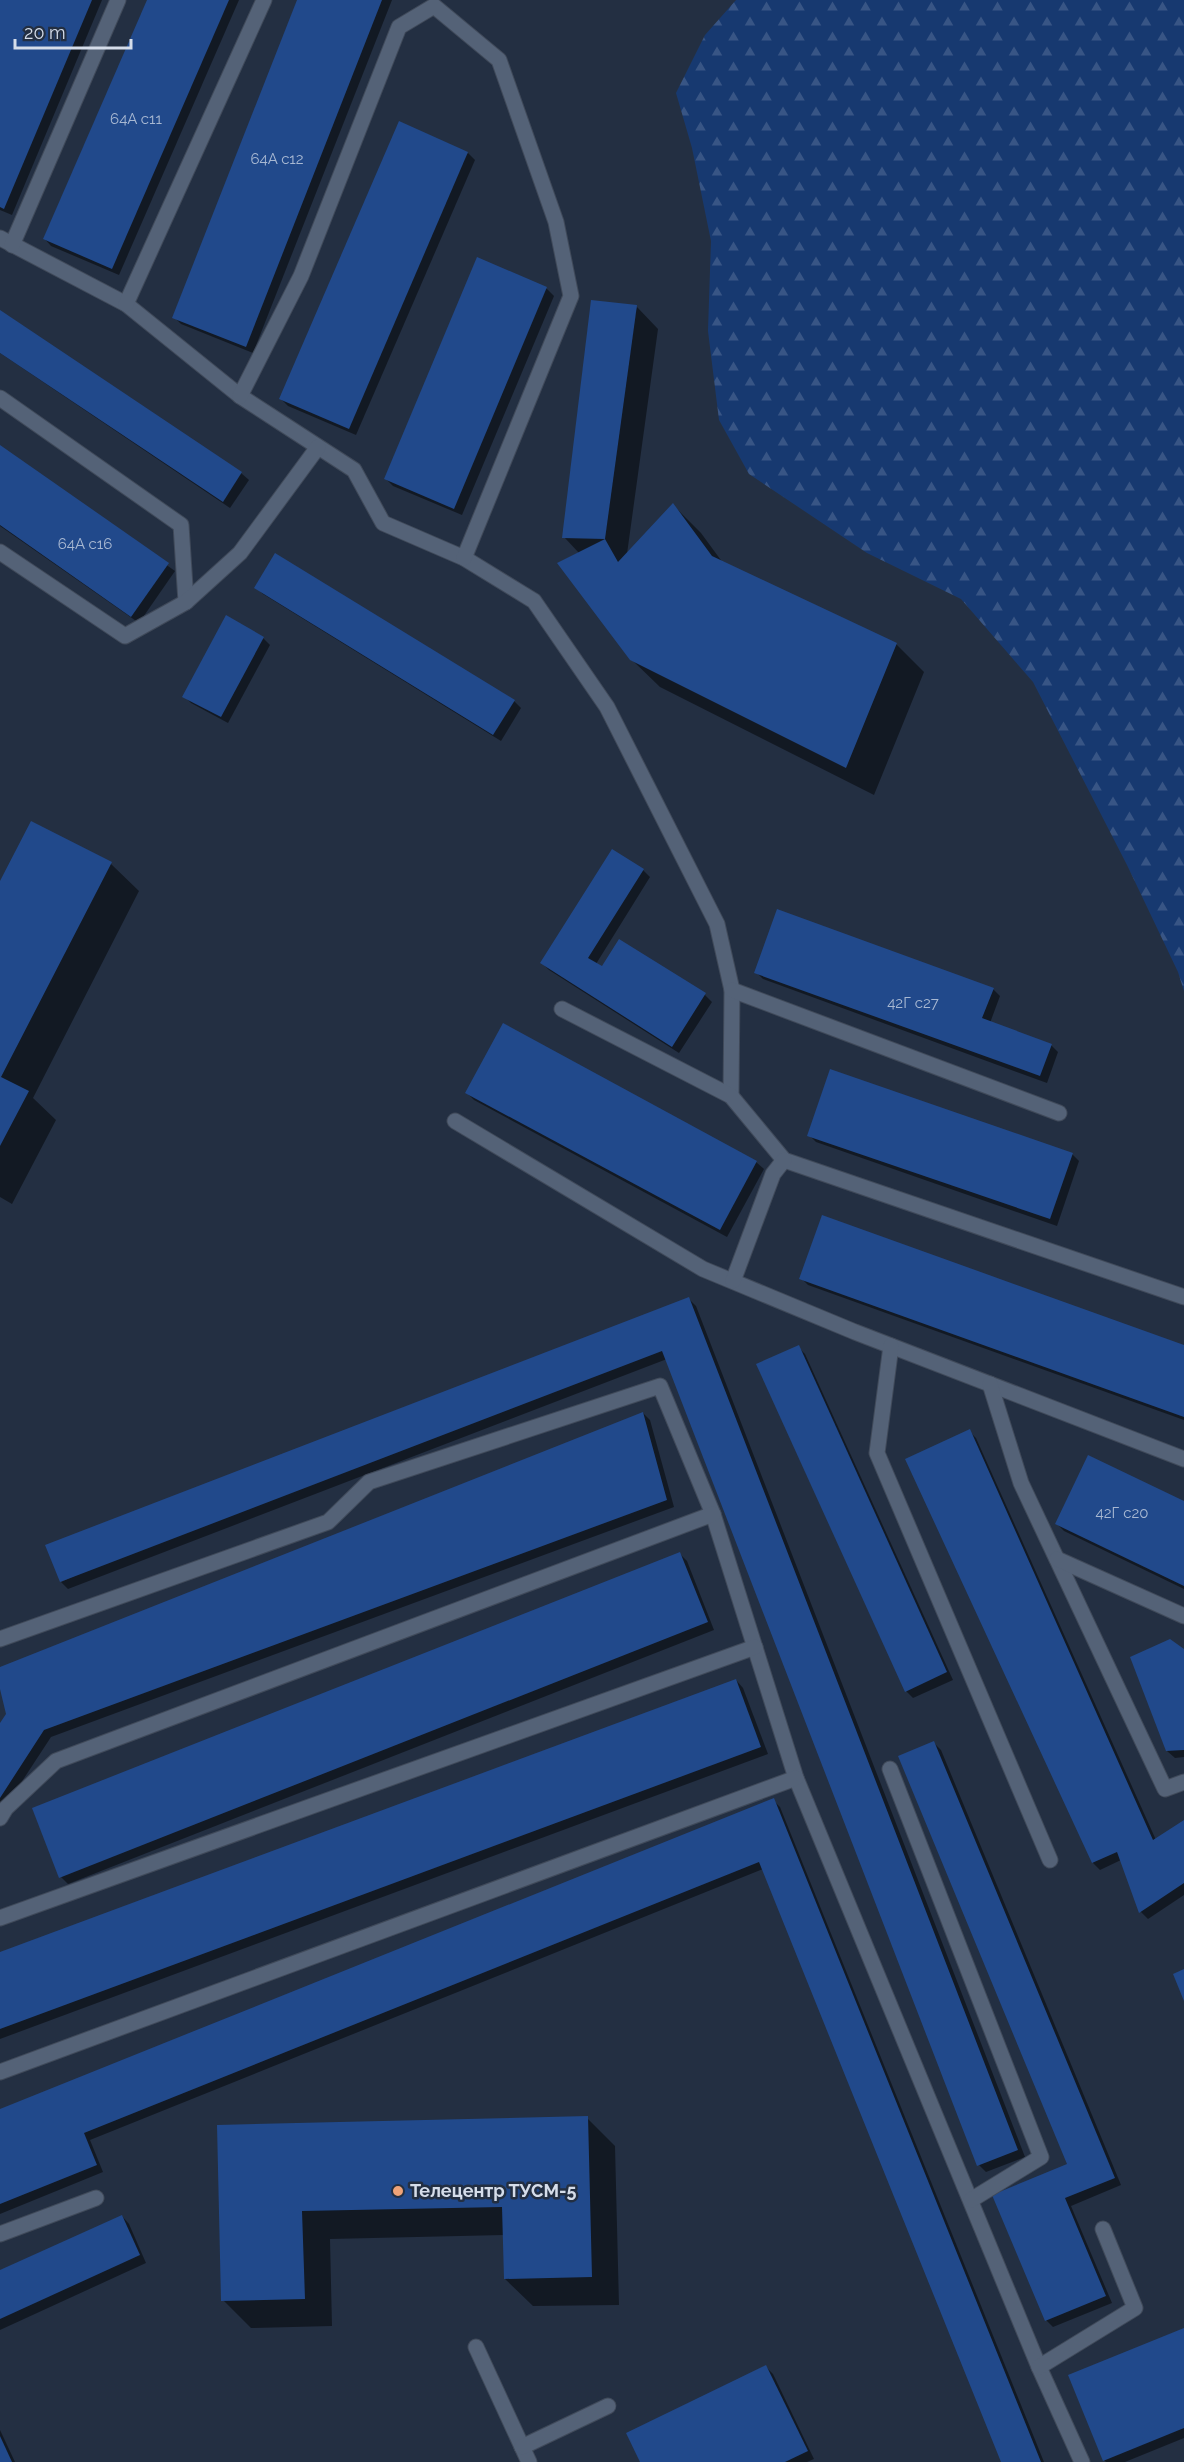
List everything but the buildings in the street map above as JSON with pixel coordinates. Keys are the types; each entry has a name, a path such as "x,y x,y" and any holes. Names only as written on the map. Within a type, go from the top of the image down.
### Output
{"lane":[{"path":"118,0 6,242 126,304 240,396 354,470 383,523 464,558 534,601 607,707 717,924 732,990 731,1096"},
{"path":"126,304 264,0"},
{"path":"240,396 301,276 399,27 433,3 499,60 556,222 571,296 464,558"},
{"path":"0,398 181,525 186,602"},
{"path":"0,552 125,636 186,602 240,553 318,447"},
{"path":"732,990 1059,1113"},
{"path":"562,1009 731,1096 784,1160 1184,1297"},
{"path":"455,1121 703,1269 891,1346 1184,1459"},
{"path":"733,1281 773,1174 784,1160"},
{"path":"891,1346 877,1453 1050,1860"},
{"path":"990,1384 1021,1483 1165,1788 1184,1782"},
{"path":"0,1639 328,1522 369,1482 660,1386 713,1514 796,1778 1039,2367 1082,2462"},
{"path":"0,1818 6,1808 56,1761 713,1514"},
{"path":"1057,1559 1184,1616"},
{"path":"0,1918 755,1647"},
{"path":"890,1769 1041,2157 971,2200"},
{"path":"0,2072 796,1778"},
{"path":"0,2234 96,2198"},
{"path":"1039,2367 1135,2308 1103,2229"},
{"path":"476,2348 529,2462"},
{"path":"522,2447 608,2406"}],"green space":[{"path":"736,0 1184,0 1184,991 1178,972 1127,865 1033,682 961,599 867,553 749,474 719,420 708,331 711,241 692,148 676,93 705,35"}],"place":[{"name":"Телецентр ТУСМ-5","path":"398,2191"}]}
